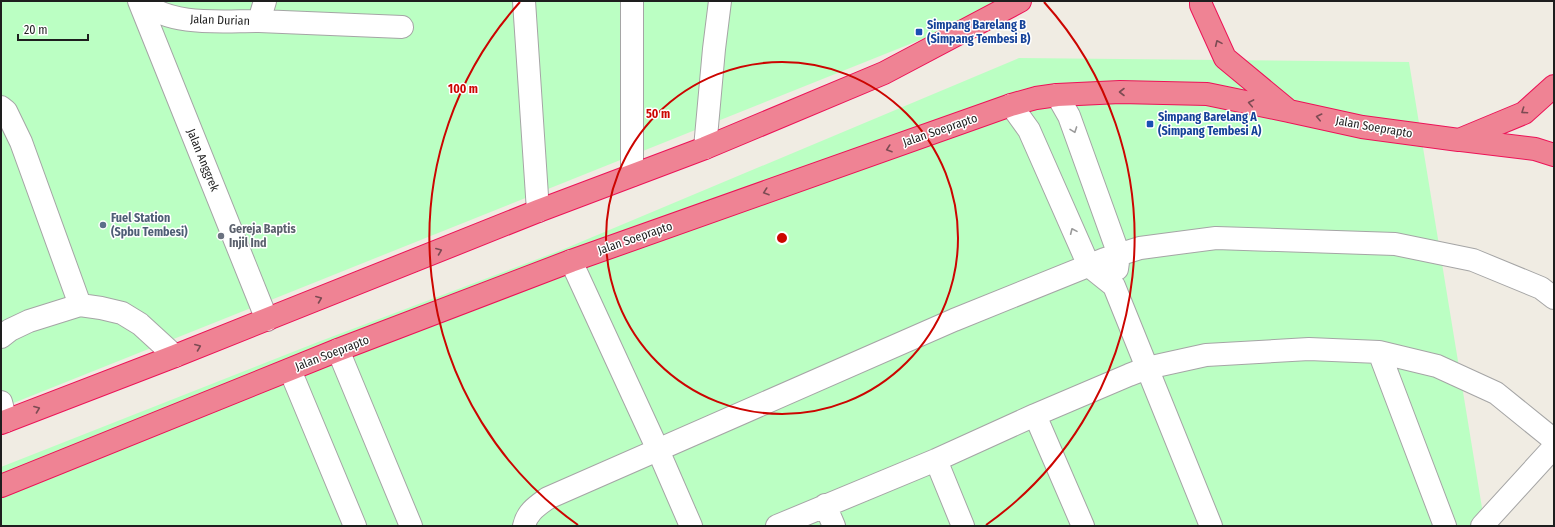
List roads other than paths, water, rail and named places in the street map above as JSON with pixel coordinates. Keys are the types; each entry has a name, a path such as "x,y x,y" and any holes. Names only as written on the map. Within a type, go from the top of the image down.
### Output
{"highway":[{"path":"3,415 175,356 538,211 705,148 884,72 1020,1"},
{"name":"Jalan Soeprapto","path":"1201,3 1225,58 1289,111"},
{"path":"1459,140 1524,113 1554,86"},
{"name":"Jalan Soeprapto","path":"1,486 338,350 570,261 1011,105 1036,98 1057,95 1120,92 1207,94 1362,127 1535,150 1554,155"}],"street":[{"name":"Jalan Durian","path":"139,1 149,8 167,16 189,20 262,11 402,27"},
{"name":"Jalan Anggrek","path":"139,1 268,320"},
{"path":"524,1 538,211"},
{"path":"632,1 632,176"},
{"path":"705,148 720,1"},
{"path":"1057,95 1069,116 1119,255 1114,286"},
{"path":"1011,105 1029,130 1089,266 1114,286 1211,526"},
{"path":"1,107 6,111 21,142 80,306"},
{"path":"524,526 532,510 548,498 954,320 1089,266 1140,248 1216,238 1395,244 1473,260 1541,288 1554,298"},
{"path":"570,261 658,450 691,526"},
{"path":"1,337 10,330 29,321 80,306 101,308 122,313 140,324 175,356"},
{"path":"777,526 936,460 1035,415 1147,368 1206,355 1309,349 1379,352 1437,366 1496,393 1554,440"},
{"path":"338,350 411,526"},
{"path":"1379,352 1445,526"},
{"path":"290,370 356,526"},
{"path":"1035,415 1083,526"},
{"path":"1482,526 1554,447"},
{"path":"936,460 963,526"},
{"path":"825,505 834,526"}],"place":[{"name":"Simpang Barelang B (Simpang Tembesi B)","path":"919,32"},
{"name":"Simpang Barelang A (Simpang Tembesi A)","path":"1150,124"},
{"name":"Fuel Station (Spbu Tembesi)","path":"103,225"},
{"name":"Gereja Baptis Injil Ind","path":"221,236"}]}
